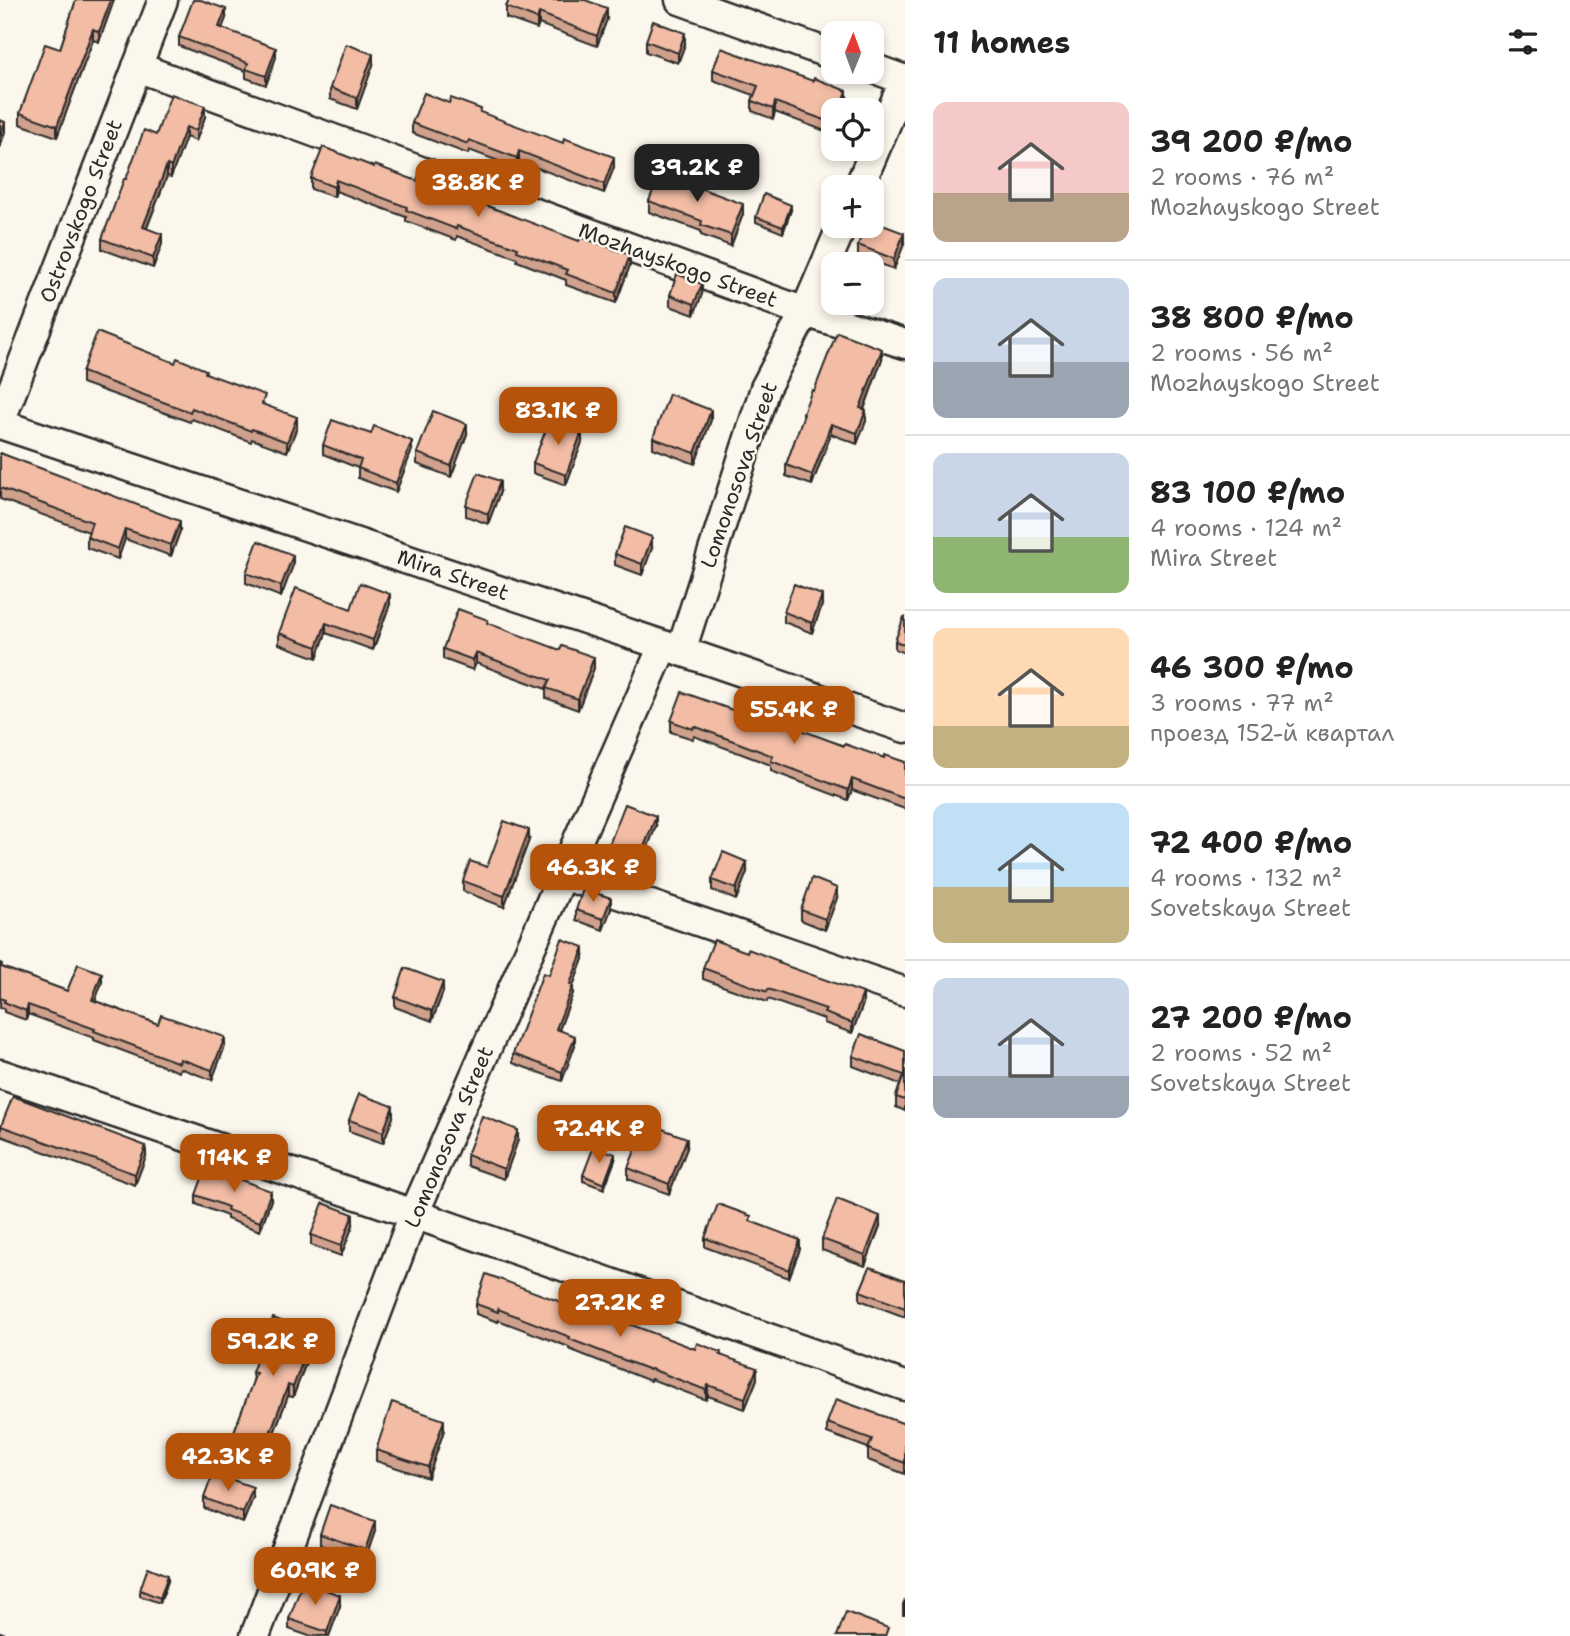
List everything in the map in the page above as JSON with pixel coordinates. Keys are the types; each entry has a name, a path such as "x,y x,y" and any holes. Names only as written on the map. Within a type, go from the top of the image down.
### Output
{"street":[{"name":"Ostrovskogo Street","path":"0,423 163,0"},
{"path":"680,0 821,51"},
{"name":"Mozhayskogo Street","path":"137,67 805,312 905,344"},
{"path":"864,175 905,80 884,72"},
{"name":"Lomonosova Street","path":"255,1636 414,1214 563,875 672,648 765,387 805,312 837,238"},
{"name":"Mira Street","path":"0,423 905,728"},
{"path":"563,875 905,992"},
{"path":"0,1074 414,1214 905,1387"}],"building":[{"path":"76,0 111,0 99,32 93,29 57,126 20,113 45,44 60,49"},
{"path":"193,0 201,0 226,9 219,27 276,48 266,76 246,69 248,63 179,37"},
{"path":"509,0 585,0 607,8 597,36 539,13 537,19 506,7"},
{"path":"653,21 685,33 678,53 646,41"},
{"path":"346,44 373,54 357,98 330,88"},
{"path":"721,48 847,91 844,98 821,98 821,119 775,102 773,109 752,101 758,86 713,70"},
{"path":"424,93 449,103 451,98 481,109 480,112 563,143 564,138 614,157 604,184 519,151 517,158 469,140 468,144 412,123"},
{"path":"171,94 205,106 196,131 186,127 171,167 167,165 143,227 162,234 153,258 102,239 144,130 156,135"},
{"path":"0,120 5,122 0,137"},
{"path":"323,147 417,181 418,177 579,241 581,237 630,255 616,293 566,274 568,270 517,251 518,248 457,226 456,229 336,180 334,187 311,178"},
{"path":"660,173 743,204 731,235 701,225 702,221 649,201"},
{"path":"764,194 791,205 783,227 756,217"},
{"path":"884,226 904,233 894,259 884,255 884,252 858,245 861,238 884,238"},
{"path":"677,274 702,284 694,304 670,295"},
{"path":"97,332 175,363 177,358 206,370 205,373 265,395 262,404 297,417 287,442 192,408 190,412 82,372"},
{"path":"837,332 882,349 860,408 866,410 857,433 831,424 812,475 786,465 803,413"},
{"path":"669,394 711,410 695,453 653,438"},
{"path":"433,411 467,424 451,466 417,453"},
{"path":"550,419 582,431 566,475 533,463"},
{"path":"332,420 371,434 374,426 412,441 396,483 358,468 361,460 323,445"},
{"path":"0,453 180,521 171,545 125,529 118,549 87,537 92,522 0,488"},
{"path":"478,473 500,481 488,514 466,505"},
{"path":"625,527 652,537 642,564 615,554"},
{"path":"258,541 293,555 281,586 246,573"},
{"path":"360,583 390,594 373,640 326,623 317,647 279,633 296,588 351,609"},
{"path":"794,584 822,595 812,623 784,612"},
{"path":"458,609 488,620 487,623 560,650 562,646 594,657 578,699 546,688 550,680 476,653 473,660 443,649"},
{"path":"905,617 905,645 895,641"},
{"path":"682,692 738,712 740,707 844,746 845,744 884,758 885,755 905,762 905,799 852,779 848,790 771,761 773,756 694,726 693,729 671,721"},
{"path":"625,804 656,816 640,857 609,845"},
{"path":"504,821 529,830 504,896 463,881 470,861 487,867"},
{"path":"723,852 747,862 736,889 712,880"},
{"path":"812,878 837,888 825,919 801,910"},
{"path":"583,889 611,898 603,919 576,910"},
{"path":"562,939 584,947 556,1029 575,1036 562,1072 513,1054 543,973 549,975"},
{"path":"714,940 747,952 748,949 779,961 778,963 863,993 852,1023 824,1013 826,1009 768,989 767,992 703,968"},
{"path":"0,963 1,967 67,991 78,964 102,973 92,1000 158,1024 161,1015 225,1037 212,1070 180,1059 179,1063 28,1005 26,1011 4,1002 5,1000 0,998"},
{"path":"405,968 443,982 432,1011 395,997"},
{"path":"861,1034 905,1051 905,1100 896,1097 904,1075 853,1056"},
{"path":"359,1094 393,1106 383,1132 349,1120"},
{"path":"13,1096 146,1146 135,1174 1,1126"},
{"path":"482,1116 518,1130 504,1169 467,1155"},
{"path":"646,1123 687,1138 669,1184 628,1168"},
{"path":"594,1146 615,1154 604,1184 583,1175"},
{"path":"206,1167 271,1191 260,1222 196,1195"},
{"path":"837,1199 880,1216 865,1255 822,1239"},
{"path":"323,1203 353,1214 341,1246 311,1235"},
{"path":"718,1204 751,1216 750,1221 800,1240 789,1270 705,1238"},
{"path":"870,1267 905,1280 905,1308 860,1291"},
{"path":"486,1274 580,1309 582,1306 695,1349 697,1343 721,1352 720,1355 757,1368 745,1398 708,1385 706,1390 569,1339 570,1337 498,1309 498,1312 476,1304"},
{"path":"273,1318 313,1333 293,1387 288,1385 266,1444 234,1432 256,1373 252,1372"},
{"path":"836,1399 905,1424 905,1463 868,1449 872,1439 827,1423"},
{"path":"392,1402 444,1420 428,1467 376,1450"},
{"path":"213,1473 253,1487 243,1513 204,1498"},
{"path":"330,1505 375,1521 365,1550 320,1534"},
{"path":"148,1567 168,1575 160,1598 140,1590"},
{"path":"303,1582 340,1595 327,1632 289,1619"},
{"path":"846,1612 888,1628 885,1636 837,1636"}]}
